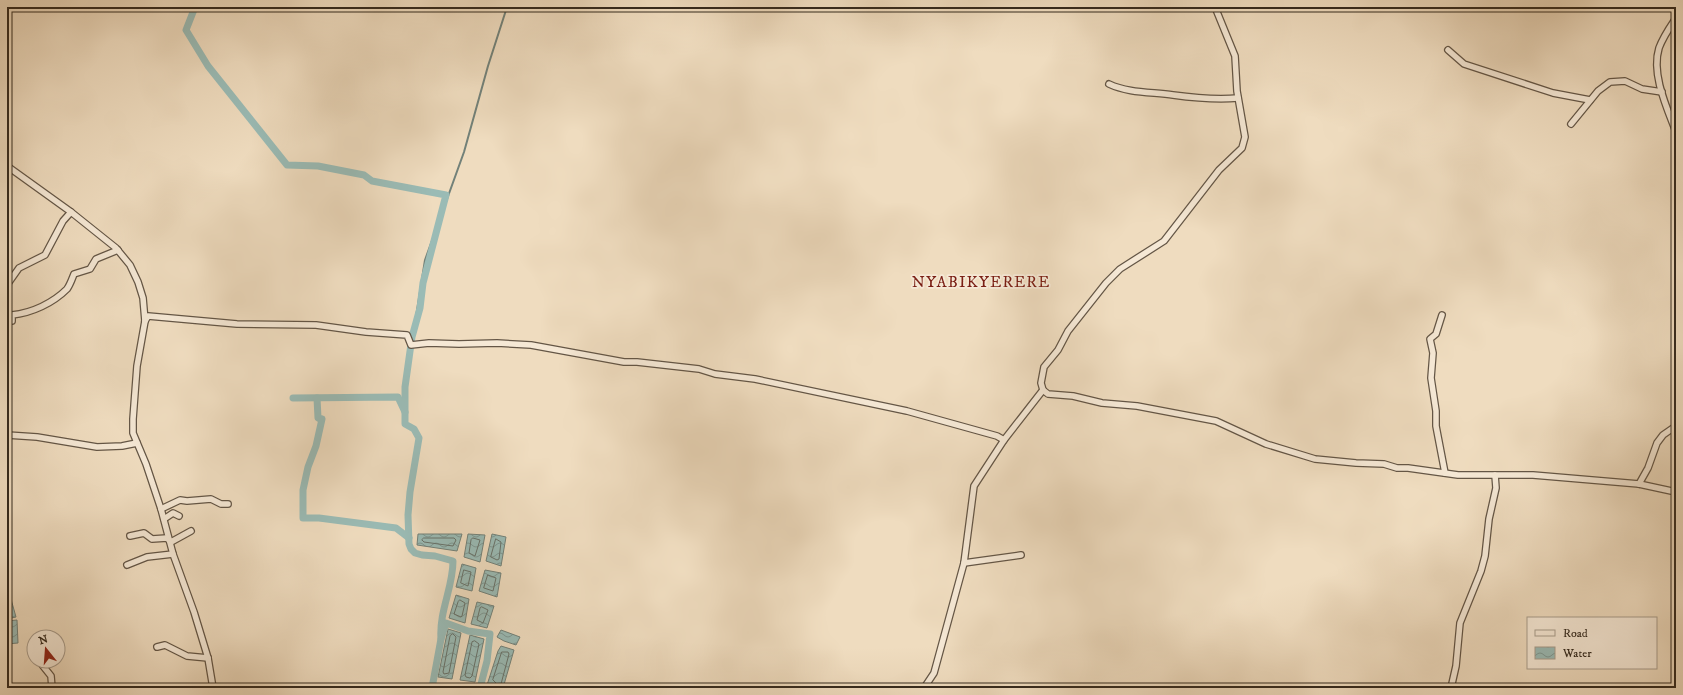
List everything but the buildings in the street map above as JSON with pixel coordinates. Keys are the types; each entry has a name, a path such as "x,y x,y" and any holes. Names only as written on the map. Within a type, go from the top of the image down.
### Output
{"street":[{"path":"1215,7 1235,56 1238,98 1245,137 1242,148 1219,170 1164,241 1120,269 1106,283 1068,331 1058,350 1044,367 1040,383 1043,390 1048,394 1073,396 1102,403 1137,406 1216,421 1266,444 1315,459 1384,464 1397,468 1408,468 1458,475 1533,475 1639,484 1676,492"},
{"path":"1676,18 1659,49 1659,81 1676,132"},
{"path":"1448,50 1464,64 1553,93 1590,100"},
{"path":"1571,124 1598,90 1610,82 1625,81 1642,89 1662,92"},
{"path":"1109,84 1127,89 1206,100 1238,98"},
{"path":"7,166 71,212 118,250 130,265 138,282 143,298 145,322 137,366 133,432 146,464 171,542 173,554 194,612 208,658 213,688"},
{"path":"7,285 19,268 45,255 63,221 71,212"},
{"path":"7,321 12,321 12,315 28,313 52,300 68,288 74,274 90,269 96,259 118,250"},
{"path":"1442,315 1436,334 1430,339 1433,353 1431,378 1436,426 1445,473"},
{"path":"145,322 148,316 237,324 316,325 366,332 407,335 411,345 429,343 497,343 537,346 624,362 637,362 699,369 715,374 755,379 907,411 997,436 1004,440"},
{"path":"924,688 934,673 964,563 974,486 1004,440 1043,390"},
{"path":"1639,484 1648,468 1657,443 1663,435 1676,426"},
{"path":"7,435 37,437 97,447 122,446 137,443"},
{"path":"1451,688 1456,666 1460,623 1482,571 1496,488 1495,475"},
{"path":"161,509 180,500 187,501 210,499 221,504 228,504"},
{"path":"164,519 173,513 179,516"},
{"path":"171,542 191,531"},
{"path":"130,536 144,532 152,539 167,538 171,542"},
{"path":"127,565 147,557 173,554"},
{"path":"964,563 1021,555"},
{"path":"157,647 165,645 187,656 208,658"},
{"path":"45,669 51,676 52,688"}],"water":[{"path":"418,534 462,534 457,551 417,545"},
{"path":"468,534 485,535 480,562 464,557"},
{"path":"492,534 506,537 501,566 486,561"},
{"path":"462,564 476,568 472,591 456,587"},
{"path":"485,570 501,573 497,597 479,591"},
{"path":"7,592 9,592 16,617 7,619"},
{"path":"456,595 469,599 465,623 449,618"},
{"path":"477,602 494,606 487,628 471,624"},
{"path":"17,620 18,643 7,644 7,621"},
{"path":"448,629 461,633 452,679 438,677"},
{"path":"501,630 520,637 516,645 497,637"},
{"path":"470,635 484,639 475,682 460,680"},
{"path":"501,646 514,650 503,688 487,685"}],"waterway":[{"path":"195,7 186,30 208,66 287,165 318,166 364,175 372,181 446,195 423,283 420,308 412,337 405,387 405,424 414,429 419,438 410,492 408,515 409,544 415,553 453,561 451,581 442,619 441,639 446,623 468,631 490,634 487,661 480,688"},
{"path":"415,323 425,260 464,152 488,66 507,7"},
{"path":"293,398 398,397 405,412"},
{"path":"317,398 318,418 322,419 303,490 303,518 319,518 396,528 409,538"},
{"path":"432,688 441,639"}],"district":[{"name":"NYABIKYERERE","path":"981,281"}]}
